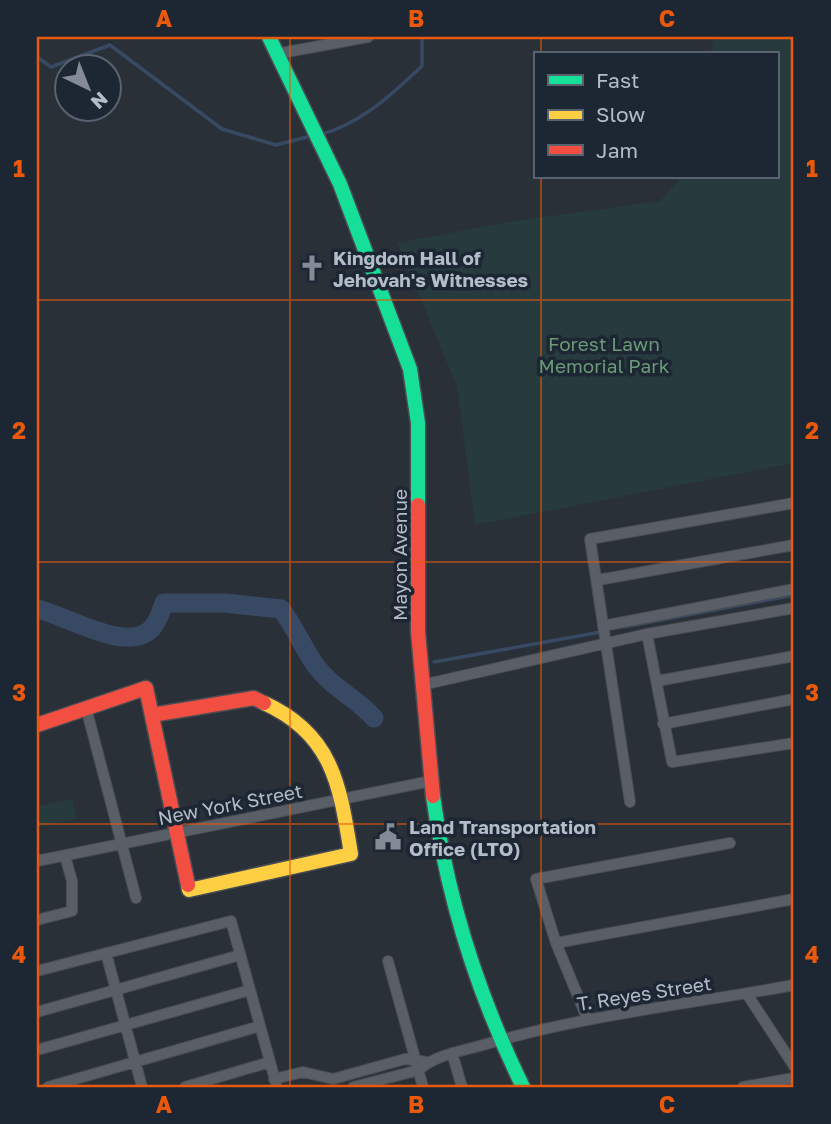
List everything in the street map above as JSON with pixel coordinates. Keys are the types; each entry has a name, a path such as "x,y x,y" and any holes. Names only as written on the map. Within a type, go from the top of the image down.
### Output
{"main road":[{"name":"Mayon Avenue","path":"269,37 340,184 410,369 418,424 418,632 431,781 454,908 500,1040 523,1087"},
{"path":"37,725 146,688 152,715 180,831 189,890 348,857 352,849 342,799 320,744 282,711 254,698 152,715"}],"street":[{"path":"276,54 340,38 368,37"},
{"path":"630,802 590,540 794,503"},
{"path":"598,580 794,545"},
{"path":"603,625 794,590"},
{"path":"422,685 647,634 794,608"},
{"path":"647,634 669,757 675,763 794,743"},
{"path":"657,681 794,656"},
{"path":"663,724 794,699"},
{"path":"86,708 136,898"},
{"name":"New York Street","path":"37,861 431,781"},
{"path":"587,1018 556,943 536,879 730,843"},
{"path":"37,920 72,911 72,881 65,856"},
{"path":"556,943 794,899"},
{"path":"37,971 231,921 276,1083 303,1072 334,1083 416,1059"},
{"path":"106,953 142,1087"},
{"path":"37,1012 240,955"},
{"path":"388,961 416,1059 423,1066 424,1087"},
{"name":"T. Reyes Street","path":"353,1087 423,1066 452,1054 587,1018 794,985"},
{"path":"37,1050 250,990"},
{"path":"747,994 794,1066"},
{"path":"48,1087 260,1026"},
{"path":"452,1054 462,1087"},
{"path":"185,1087 270,1062"},
{"path":"743,1087 794,1078"}],"green space":[{"name":"Forest Lawn Memorial Park","path":"714,37 794,37 794,463 475,525 457,386 397,243 514,221 660,201 681,178 778,178 778,52 711,52"},
{"path":"73,799 76,819 37,827 37,806"}],"waterway":[{"path":"319,135 362,116 387,98 422,66 422,37"},
{"path":"37,57 51,67 110,45 222,129 276,145 311,136"},
{"path":"624,627 794,595"},
{"path":"37,609 96,631 128,637 141,635 152,628 164,603 224,603 281,609 323,674 374,718"},
{"path":"434,662 601,632"}],"traffic: fast":[{"path":"269,37 340,184 410,369 418,423 418,505"},
{"path":"433,796 447,872 466,945 492,1017 523,1087"}],"traffic: slow":[{"path":"188,885 189,890 351,854 337,785 319,746 305,730 264,703"}],"traffic: jam":[{"path":"418,505 418,632 433,796"},
{"path":"37,725 146,688 188,885"},
{"path":"152,715 254,698 264,703"}],"place":[{"name":"Kingdom Hall of Jehovah's Witnesses","path":"312,268"},
{"name":"Land Transportation Office (LTO)","path":"388,837"}]}
